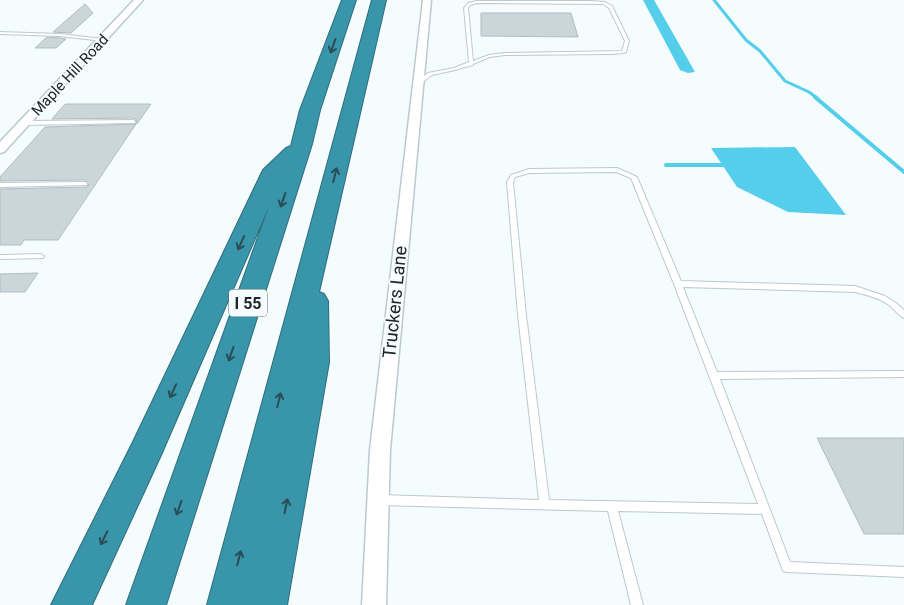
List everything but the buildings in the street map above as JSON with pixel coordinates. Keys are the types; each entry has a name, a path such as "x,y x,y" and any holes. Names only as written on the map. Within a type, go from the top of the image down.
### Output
{"highway":[{"name":"I 55","path":"146,605 302,144 310,110 349,0"},
{"path":"227,605 379,0"},
{"path":"71,605 144,456 274,170 302,144"},
{"path":"267,605 314,362 315,255"}],"street":[{"name":"Maple Hill Road","path":"0,149 139,0"},
{"name":"Truckers Lane","path":"374,605 380,450 426,0"}],"lane":[{"path":"418,83 430,74 471,64 489,56 505,54 624,52 627,41 611,7 604,4 592,2 477,2 469,4 466,8 471,64"},
{"path":"0,33 60,35 103,40"},
{"path":"25,123 132,122"},
{"path":"545,505 522,315 510,182 513,176 529,171 617,170 634,177 678,284 787,567 904,572"},
{"path":"0,185 85,184"},
{"path":"0,257 41,256"},
{"path":"678,284 856,288 880,296 898,308 904,315"},
{"path":"714,376 904,374"},
{"path":"378,500 765,509"},
{"path":"612,506 637,605"}],"water":[{"path":"643,0 654,0 695,72 688,73 680,70"},
{"path":"795,147 846,215 788,212 737,187 711,148"}],"waterway":[{"path":"714,0 746,40 760,51 785,81 809,92 817,98"},
{"path":"815,97 904,172"},
{"path":"666,165 728,165"}]}
